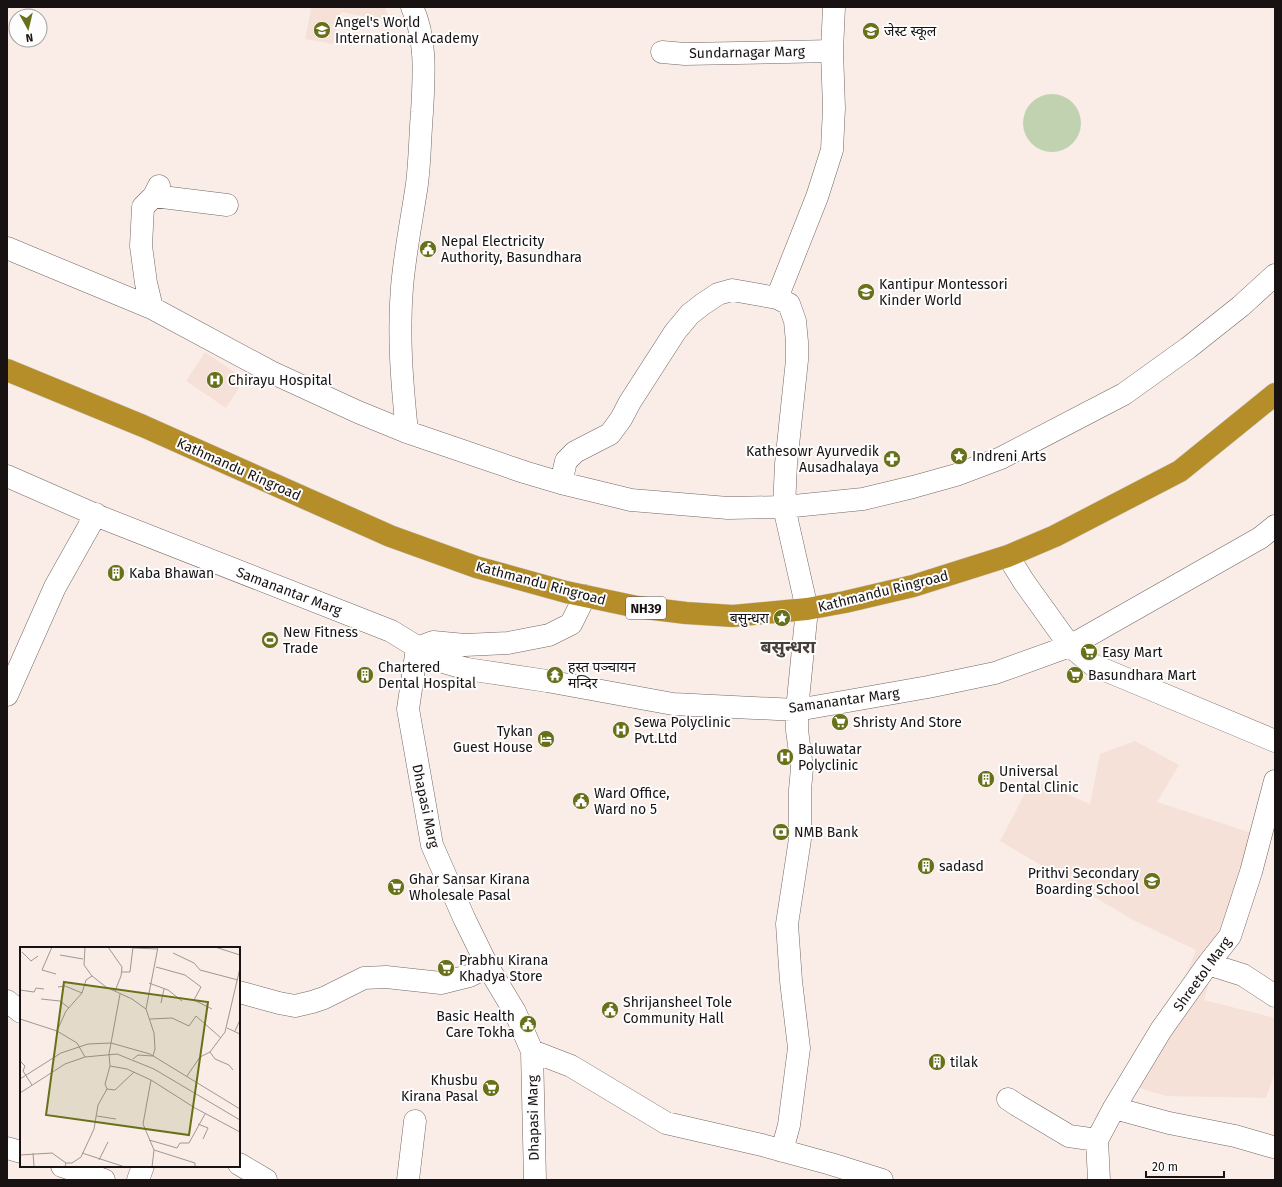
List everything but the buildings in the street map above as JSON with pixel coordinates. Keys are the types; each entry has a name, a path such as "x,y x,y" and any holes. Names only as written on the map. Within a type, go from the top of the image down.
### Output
{"highway":[{"name":"Kathmandu Ringroad","path":"7,370 143,426 390,536 476,567 586,596 637,607 733,616 807,609 845,602 948,576 1008,556 1055,536 1180,471 1275,394"}],"street":[{"path":"407,432 402,384 400,334 402,285 417,182 424,74 421,40 416,16 412,7"},
{"path":"777,298 817,197 832,150 834,108 832,50 834,7"},
{"name":"Sundarnagar Marg","path":"662,52 685,54 832,50"},
{"path":"152,308 146,283 141,246 143,207 156,191 227,205"},
{"path":"7,248 152,308 271,372 358,412 407,432 524,472 561,483 631,500 728,508 784,507 863,499 956,475 1002,458 1124,394 1188,348 1241,306 1275,275"},
{"path":"561,483 566,461 575,452 610,434 621,420 630,402 675,332 690,314 718,294 732,290 777,298 789,304 795,321 797,360 786,464 784,507 807,609 797,710 797,730 802,768 800,790 800,839 788,924 791,982 799,1048 789,1125 782,1151"},
{"name":"Samanantar Marg","path":"7,476 96,514 353,615 391,631 440,661 467,669 547,681 673,704 797,710 928,687 995,673 1070,646 1260,538 1275,526"},
{"path":"7,695 55,587 96,514"},
{"path":"1008,556 1024,582 1070,646 1093,665 1275,741"},
{"path":"417,648 433,642 465,644 508,643 549,635 571,624 586,596"},
{"name":"Dhapasi Marg","path":"417,648 408,709 432,845 464,918 488,967 515,1012 532,1051 535,1180"},
{"name":"Shreetol Marg","path":"1097,1140 1114,1108 1161,1030 1230,936 1251,872 1275,781"},
{"path":"1208,964 1243,975 1275,996"},
{"path":"240,992 295,1006 324,998 364,978 386,977 441,983 469,976 488,967"},
{"path":"7,1002 20,1011"},
{"path":"532,1051 571,1066 666,1123 782,1151 828,1172 882,1180"},
{"path":"1008,1099 1069,1136 1097,1140 1099,1180"},
{"path":"1114,1108 1169,1123 1235,1136 1273,1148 1275,1147"},
{"path":"408,1180 415,1121"},
{"path":"7,1148 20,1152"},
{"path":"240,1165 266,1180"},
{"path":"65,1167 104,1180"},
{"path":"138,1180 144,1167"}],"shaded area":[{"name":"Angel's World International Academy","path":"306,7 385,7 390,21 341,12 333,44 305,39 311,9"},
{"name":"Chirayu Hospital","path":"205,352 245,379 226,408 186,381"},
{"name":"Prithvi Secondary Boarding School","path":"1135,741 1179,765 1157,802 1252,833 1204,1000 1275,1018 1275,1072 1266,1098 1166,1096 1130,1085 1178,994 1196,950 1133,920 1000,841 1032,780 1090,804 1100,754"}],"green space":[{"path":"1046,94 1058,94 1073,102 1081,117 1081,129 1073,144 1058,152 1046,152 1031,144 1023,129 1023,117 1031,102"}],"place":[{"name":"Angel's World International Academy","path":"322,30"},
{"name":"जेस्ट स्कूल","path":"871,31"},
{"name":"Nepal Electricity Authority, Basundhara","path":"428,249"},
{"name":"Kantipur Montessori Kinder World","path":"866,292"},
{"name":"Chirayu Hospital","path":"215,380"},
{"name":"Indreni Arts","path":"959,456"},
{"name":"Kathesowr Ayurvedik Ausadhalaya","path":"892,459"},
{"name":"Kaba Bhawan","path":"116,573"},
{"name":"बसुन्धरा","path":"782,618"},
{"name":"New Fitness Trade","path":"270,640"},
{"name":"Easy Mart","path":"1089,652"},
{"name":"Chartered Dental Hospital","path":"365,675"},
{"name":"हस्त पञ्चायन मन्दिर","path":"555,675"},
{"name":"Basundhara Mart","path":"1075,675"},
{"name":"Shristy And Store","path":"840,722"},
{"name":"Sewa Polyclinic Pvt.Ltd","path":"621,730"},
{"name":"Tykan Guest House","path":"546,739"},
{"name":"Baluwatar Polyclinic","path":"785,757"},
{"name":"Universal Dental Clinic","path":"986,779"},
{"name":"Ward Office, Ward no 5","path":"581,801"},
{"name":"NMB Bank","path":"781,832"},
{"name":"sadasd","path":"926,866"},
{"name":"Prithvi Secondary Boarding School","path":"1152,881"},
{"name":"Ghar Sansar Kirana Wholesale Pasal","path":"396,887"},
{"name":"Prabhu Kirana Khadya Store","path":"446,968"},
{"name":"Shrijansheel Tole Community Hall","path":"610,1010"},
{"name":"Basic Health Care Tokha","path":"528,1024"},
{"name":"tilak","path":"937,1062"},
{"name":"Khusbu Kirana Pasal","path":"491,1088"}],"district":[{"name":"बसुन्धरा","path":"788,647"}]}
